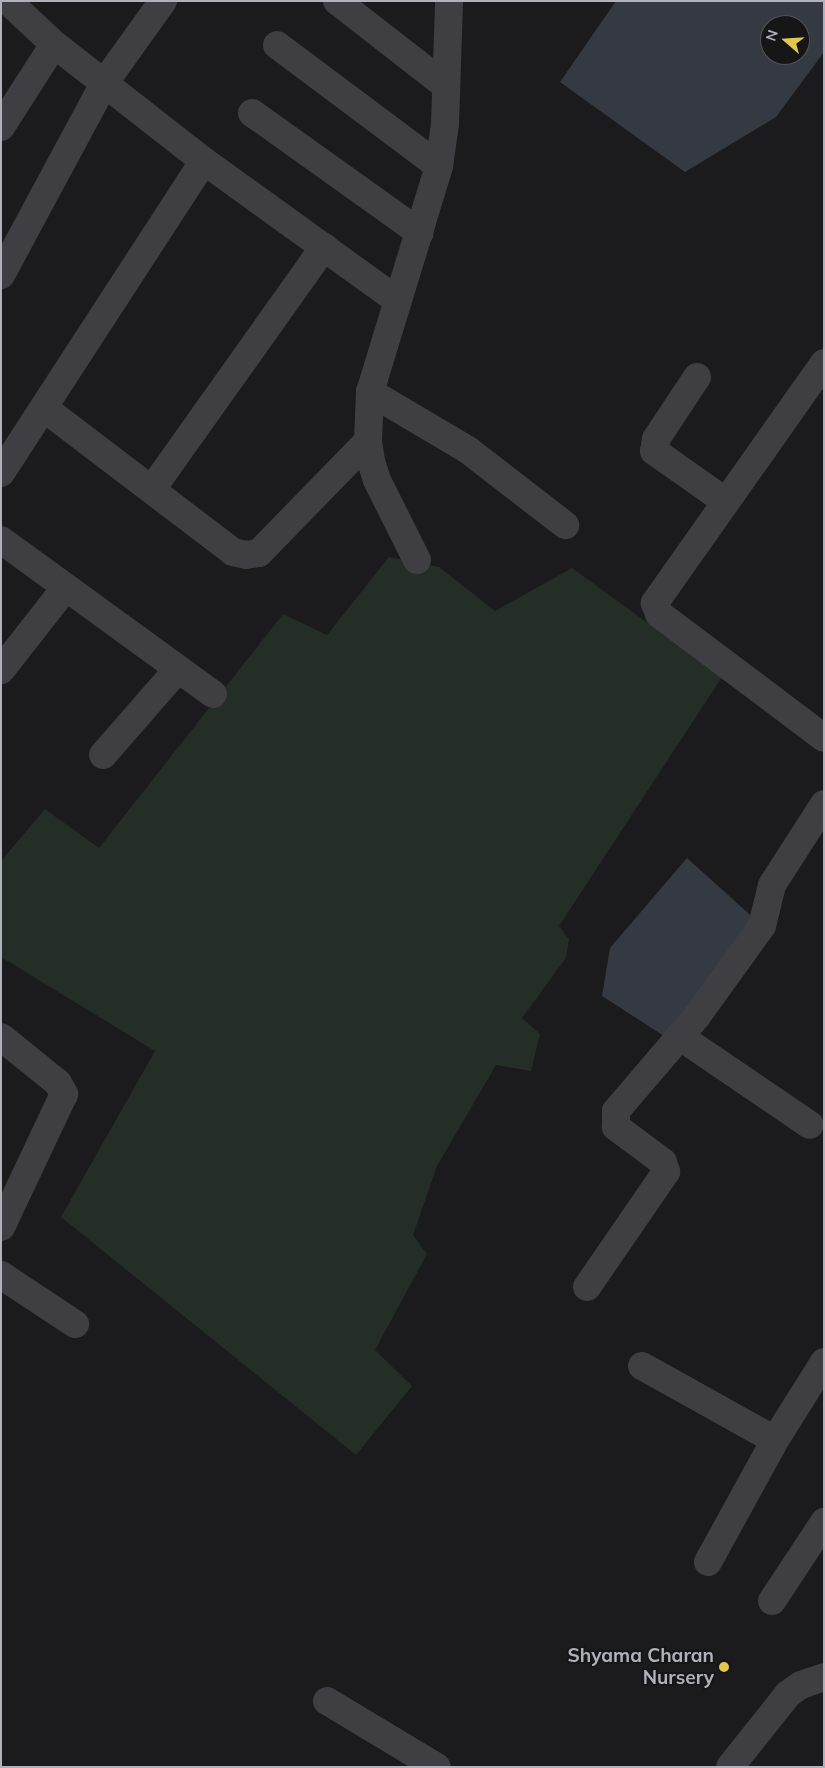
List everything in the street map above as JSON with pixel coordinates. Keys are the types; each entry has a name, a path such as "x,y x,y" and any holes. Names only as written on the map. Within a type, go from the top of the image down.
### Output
{"street":[{"path":"1,276 105,82 163,1"},
{"path":"337,1 445,85"},
{"path":"417,560 377,480 368,441 370,392 439,166 449,2"},
{"path":"7,6 204,162 397,300"},
{"path":"1,127 54,44"},
{"path":"277,45 439,166"},
{"path":"252,113 420,232"},
{"path":"1,473 204,162"},
{"path":"152,489 324,247"},
{"path":"824,363 658,595 656,608 659,614 824,738"},
{"path":"697,377 656,439 654,450 725,501"},
{"path":"370,392 468,450 565,525"},
{"path":"44,408 233,552 253,556 259,554 368,441"},
{"path":"1,540 213,694"},
{"path":"1,670 66,587"},
{"path":"103,754 178,668"},
{"path":"587,1287 664,1177 664,1162 616,1127 614,1121 618,1107 720,987 762,926 772,884 815,838 824,804"},
{"path":"1,1036 58,1083 64,1094 1,1227"},
{"path":"679,1036 810,1125"},
{"path":"1,1275 75,1324"},
{"path":"708,1562 775,1440 824,1362"},
{"path":"642,1366 775,1440"},
{"path":"772,1601 824,1522"},
{"path":"730,1767 788,1694 801,1685 824,1677"},
{"path":"326,1701 436,1767"}],"shaded area":[{"path":"616,1 824,1 824,52 776,117 685,172 560,82"},
{"path":"389,557 439,567 495,611 572,568 722,677 559,926 569,939 566,958 522,1018 540,1034 531,1071 496,1065 437,1166 413,1235 427,1254 375,1350 412,1386 356,1455 61,1217 155,1051 1,957 1,861 45,809 99,848 283,614 327,635"},
{"path":"687,858 758,922 664,1036 602,996 610,948"}],"place":[{"name":"Shyama Charan Nursery","path":"724,1667"}]}
